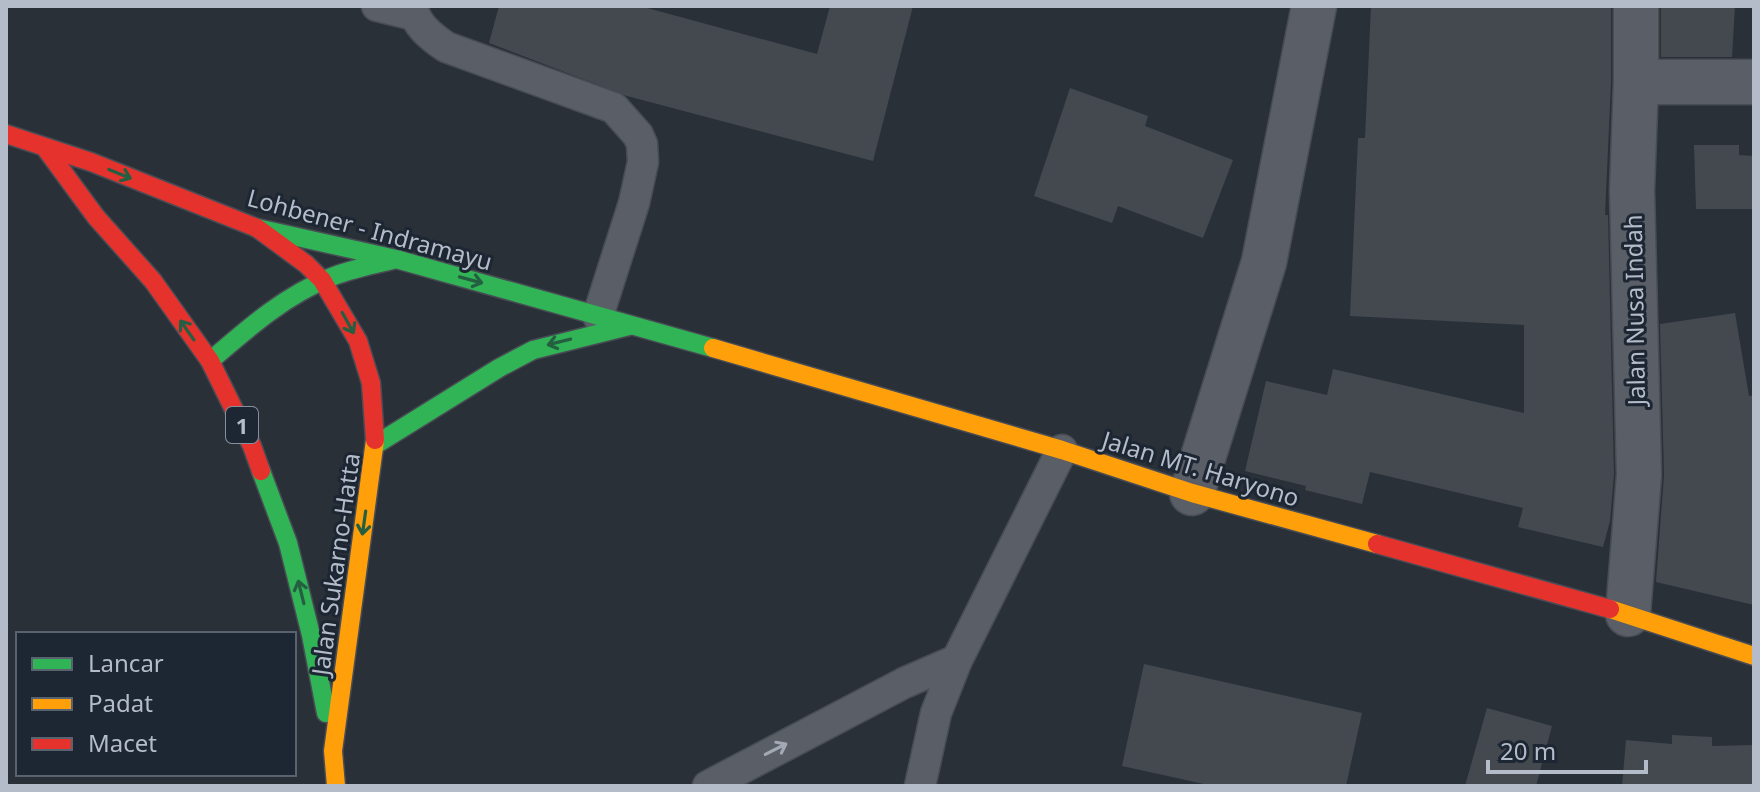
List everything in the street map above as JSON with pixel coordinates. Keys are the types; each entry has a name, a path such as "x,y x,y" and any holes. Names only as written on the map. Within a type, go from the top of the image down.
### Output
{"main road":[{"name":"Lohbener - Indramayu","path":"6,134 91,162 257,228 396,259 635,325"},
{"name":"1","path":"46,149 96,217 153,281 210,361 252,446 288,543 311,635 333,751"},
{"name":"1","path":"257,228 306,264 322,280 358,341 371,383 375,445"},
{"path":"210,361 250,326 322,280 355,268 396,259"},
{"name":"Jalan MT. Haryono","path":"635,325 1062,450 1192,493 1628,614 1754,656"},
{"name":"Jalan Sukarno-Hatta","path":"336,786 333,751 375,445 533,350 635,325"}],"street":[{"path":"1192,493 1264,262 1314,6"},
{"name":"Jalan Nusa Indah","path":"1628,614 1639,475 1632,190 1636,6"},
{"path":"1636,82 1754,82"}],"lane":[{"path":"377,6 413,10 427,34 446,47 614,108 638,135 643,162 634,203 598,316"},
{"path":"920,786 936,713 957,660 1062,450"},
{"path":"708,786 904,683 957,660"}],"building":[{"path":"499,6 640,6 817,54 830,6 913,6 873,161 627,96 489,43"},
{"path":"1371,6 1611,6 1605,215 1608,215 1614,474 1610,521 1603,547 1518,527 1523,508 1370,472 1362,504 1245,471 1266,381 1327,395 1333,369 1524,413 1524,325 1350,316 1358,138 1365,138"},
{"path":"1661,6 1735,6 1732,57 1661,57"},
{"path":"1070,88 1148,116 1145,126 1233,160 1203,238 1118,206 1112,223 1034,196"},
{"path":"1694,145 1739,145 1739,155 1754,156 1754,209 1696,209"},
{"path":"1735,313 1749,396 1754,395 1754,605 1656,582 1664,475 1660,324"},
{"path":"1144,664 1362,713 1346,786 1213,786 1122,766"},
{"path":"1487,708 1552,726 1536,786 1465,786"},
{"path":"1672,735 1712,737 1712,746 1754,745 1754,786 1622,786 1626,740 1672,744"}],"traffic: fast":[{"path":"257,228 396,259 713,348"},
{"path":"210,361 266,315 312,285 396,259"},
{"path":"375,445 533,350 629,326"},
{"path":"261,471 288,543 326,713"}],"traffic: slow":[{"path":"713,348 1062,450 1192,493 1377,544"},
{"path":"336,786 333,751 375,440"},
{"path":"1610,609 1754,656"}],"traffic: jam":[{"path":"6,134 91,162 257,228 306,264 322,280 358,341 371,383 375,440"},
{"path":"46,149 96,217 153,281 210,361 261,471"},
{"path":"1377,544 1610,609"}]}
